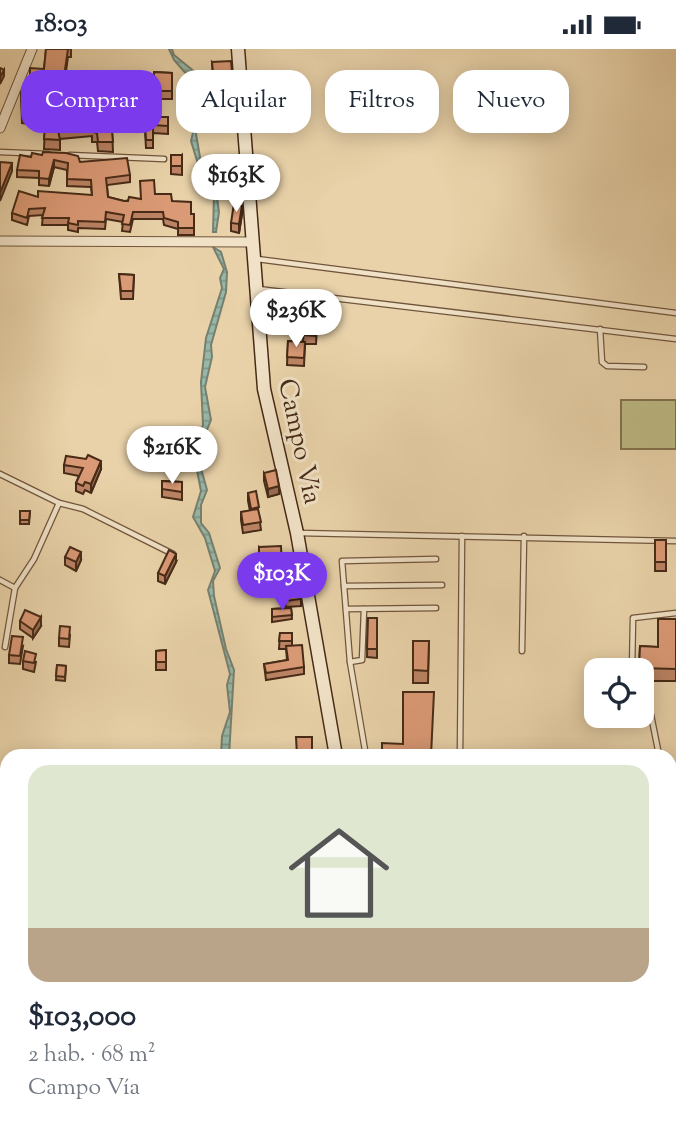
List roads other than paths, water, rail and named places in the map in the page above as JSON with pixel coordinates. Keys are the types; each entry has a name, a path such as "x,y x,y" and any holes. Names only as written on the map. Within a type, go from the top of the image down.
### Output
{"street":[{"path":"0,128 33,49"},
{"name":"Campo Vía","path":"238,49 264,389 298,533 335,749"},
{"path":"0,241 253,242"}],"lane":[{"path":"0,152 55,154"},
{"path":"68,155 164,159"},
{"path":"254,258 676,313"},
{"path":"257,289 676,339"},
{"path":"600,329 602,362 607,366 644,367"},
{"path":"0,474 59,503 83,509 174,555"},
{"path":"5,647 15,588 34,559 59,503"},
{"path":"298,533 676,541"},
{"path":"460,749 462,536"},
{"path":"522,651 524,537"},
{"path":"365,749 350,662 344,559 436,559"},
{"path":"0,580 15,588"},
{"path":"344,586 442,585"},
{"path":"346,609 436,608"},
{"path":"350,662 362,660 364,609"},
{"path":"632,658 633,618 676,613"},
{"path":"653,728 658,749"}]}
